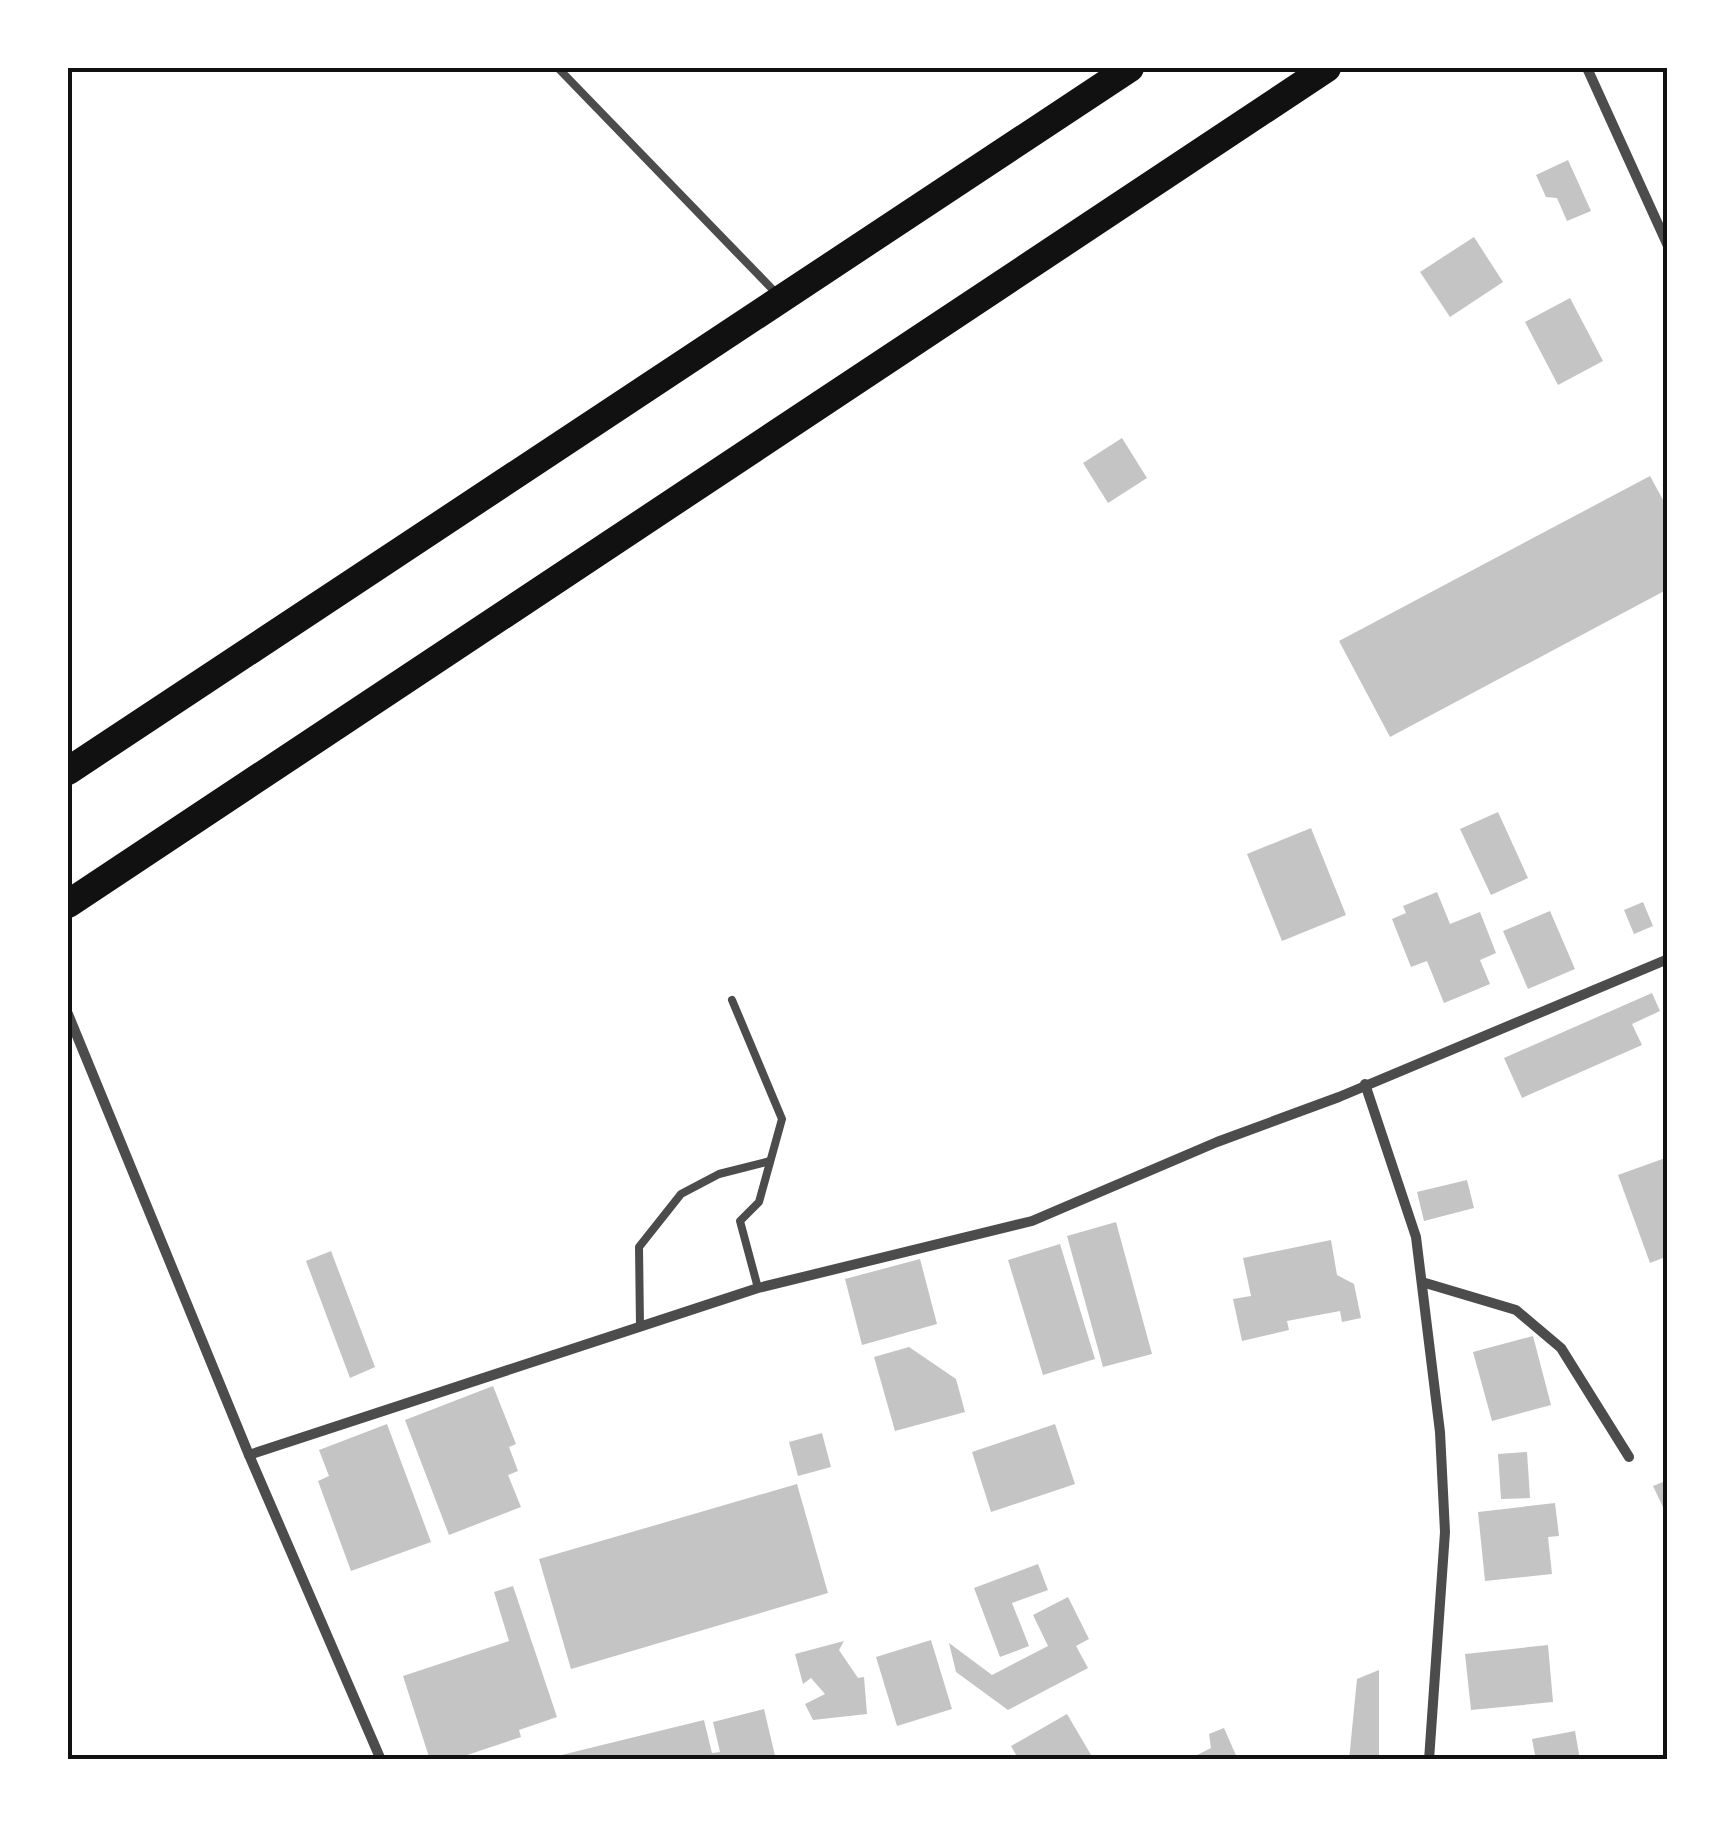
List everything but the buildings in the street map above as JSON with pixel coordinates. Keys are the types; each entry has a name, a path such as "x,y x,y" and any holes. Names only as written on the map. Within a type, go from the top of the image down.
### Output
{"highway":[{"path":"68,771 1130,68"},
{"path":"68,904 1327,68"}],"street":[{"path":"1587,68 1668,246"},
{"path":"250,1455 758,1288 1032,1221 1668,959"},
{"path":"68,1014 381,1760"},
{"path":"1365,1084 1416,1237 1440,1432 1445,1532 1429,1760"},
{"path":"1422,1282 1516,1310 1561,1348 1629,1456"}],"lane":[{"path":"558,68 781,298"},
{"path":"732,1000 782,1119 758,1202 740,1221 758,1288"},
{"path":"640,1326 639,1247 681,1194 719,1174 770,1161"}]}
